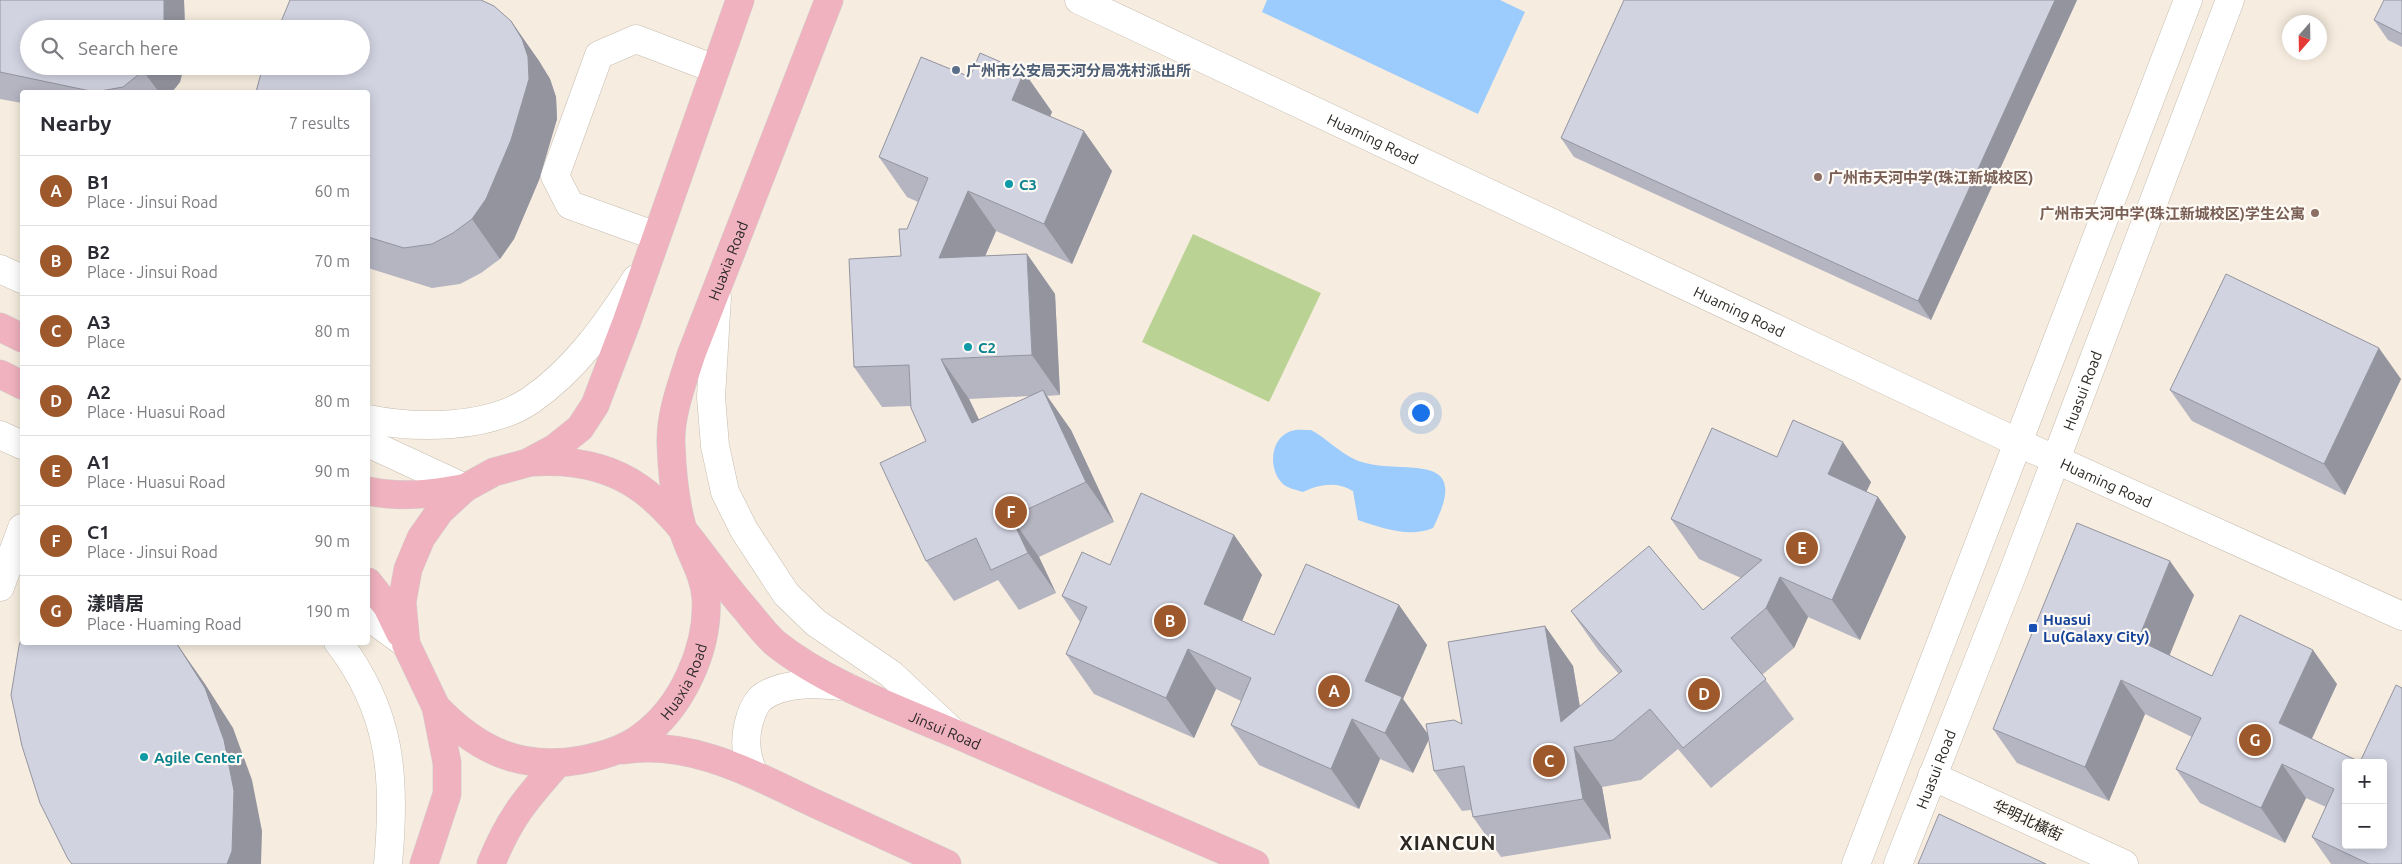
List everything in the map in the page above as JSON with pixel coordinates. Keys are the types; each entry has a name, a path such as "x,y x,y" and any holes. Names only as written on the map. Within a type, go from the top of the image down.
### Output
{"main road":[{"name":"Huaxia Road","path":"527,463 555,448 580,428 595,405 740,0"},
{"name":"Huaxia Road","path":"683,531 652,496 625,477 593,465 560,460 527,463 494,472 465,488 440,511 421,538 408,569 402,602 406,644 417,672 436,707 454,726 485,748 507,757 557,764 616,751 641,737 679,697 699,650 706,598 702,572 683,531 675,485 670,442 676,402 718,285 829,0"},
{"path":"0,327 20,337"},
{"path":"0,374 20,384"},
{"path":"370,491 403,496 431,494 465,488"},
{"name":"Jinsui Road","path":"683,531 726,588 775,642 809,666 848,687 1255,864"},
{"path":"370,585 387,606 406,644"},
{"name":"Huaxia Road","path":"424,864 447,794 448,763 436,707"},
{"path":"616,751 640,747 688,751 754,775 947,864"},
{"path":"491,864 511,819 557,764"}],"street":[{"name":"Huaming Road","path":"1079,0 2019,443 2402,616"},
{"path":"1856,864 2188,0"},
{"name":"Huasui Road","path":"1898,864 2056,459 2230,0"},
{"path":"656,236 570,205 555,176 599,55 636,40 715,69"},
{"path":"370,419 414,425 450,424 480,420 530,401 556,380 606,326 647,263"},
{"path":"0,268 20,278"},
{"path":"718,285 711,397 715,446 725,492 744,530 786,594 816,623 891,674 955,734"},
{"path":"370,444 465,488"},
{"path":"0,587 20,533"},
{"path":"370,617 406,644"},
{"path":"340,645 372,695 384,733 391,780 392,808 388,864"},
{"path":"754,775 747,758 745,743 750,715 760,699 776,691 818,683 848,687"},
{"name":"华明北橫街","path":"1932,776 2124,864"}],"green space":[{"path":"1193,234 1321,293 1269,402 1142,342"}],"water":[{"path":"1267,0 1500,0 1525,12 1478,114 1262,12"},
{"path":"1311,430 1356,460 1374,465 1427,470 1439,475 1445,485 1444,502 1433,528 1415,532 1395,531 1358,520 1353,491 1341,486 1315,487 1303,492 1284,485 1278,477 1273,462 1275,447 1284,435 1291,431"}],"building":[{"path":"0,0 164,0 164,20 20,20 20,75 138,75 123,87 106,90 86,90 0,72"},
{"path":"290,0 481,0 494,6 511,21 522,39 528,57 529,79 511,140 486,199 472,219 453,233 432,244 404,248 370,238 370,90 257,90 261,75 370,75 370,20 282,20"},
{"name":"广州市天河中学(珠江新城校区)","path":"1624,0 2055,0 1918,301 1561,138"},
{"path":"2384,0 2402,0 2402,34 2374,20"},
{"path":"980,53 1024,72 1012,100 1084,131 1044,224 968,191 939,258 1027,254 1032,355 941,359 972,423 1043,390 1086,482 1011,517 1028,553 991,570 976,538 926,561 880,463 926,441 911,408 909,365 854,367 849,259 901,256 899,229 907,229 928,178 879,157 921,57 970,77"},
{"path":"2226,274 2379,348 2324,464 2170,390"},
{"path":"1793,420 1843,442 1828,474 1878,497 1832,600 1780,577 1766,608 1731,638 1766,679 1683,748 1650,709 1613,740 1574,747 1583,799 1473,817 1464,766 1434,771 1426,724 1454,720 1462,724 1448,642 1545,626 1561,722 1622,671 1571,611 1649,546 1703,610 1762,560 1671,519 1712,428 1777,457"},
{"path":"1141,493 1234,535 1204,604 1274,635 1306,564 1399,605 1365,681 1402,697 1385,733 1352,719 1331,769 1231,725 1251,678 1188,649 1166,698 1066,654 1087,607 1062,596 1082,552 1110,565"},
{"path":"2077,523 2170,561 2138,640 2212,676 2240,615 2313,650 2279,723 2354,759 2342,759 2342,849 2387,849 2387,759 2361,759 2396,685 2402,688 2402,864 2369,864 2312,837 2334,789 2282,764 2261,808 2176,769 2201,718 2121,680 2085,767 1993,729"},
{"name":"Agile Center","path":"20,643 20,645 178,645 205,688 224,740 234,791 232,851 227,864 72,864 40,803 22,746 11,695"},
{"path":"1939,814 2046,864 1918,864"}],"place":[{"name":"广州市公安局天河分局冼村派出所","path":"956,70"},
{"name":"广州市天河中学(珠江新城校区)","path":"1818,177"},
{"name":"C3","path":"1009,184"},
{"name":"广州市天河中学(珠江新城校区)学生公寓","path":"2315,213"},
{"name":"C2","path":"968,347"},
{"name":"C1","path":"1011,512"},
{"name":"A1","path":"1802,548"},
{"name":"B2","path":"1170,621"},
{"name":"Huasui Lu(Galaxy City)","path":"2033,628"},
{"name":"B1","path":"1334,691"},
{"name":"A2","path":"1704,694"},
{"name":"漾晴居","path":"2255,740"},
{"name":"Agile Center","path":"144,757"},
{"name":"A3","path":"1549,761"}],"district":[{"name":"XIANCUN","path":"1448,842"}]}
